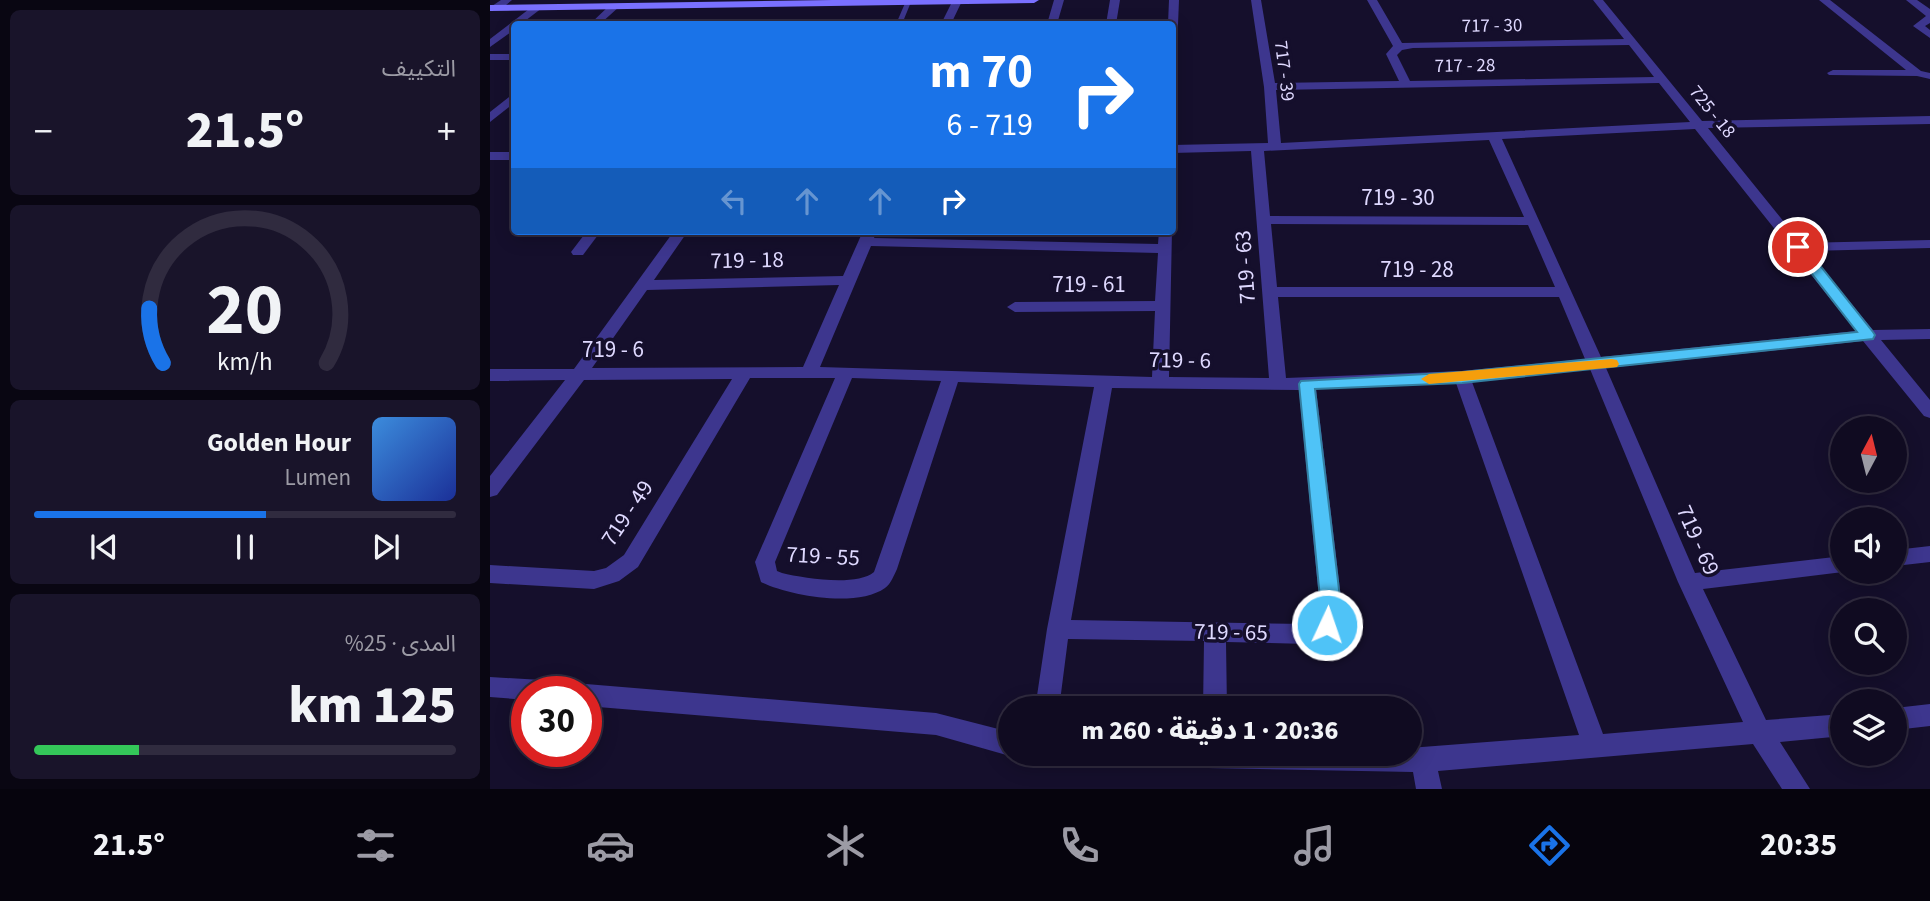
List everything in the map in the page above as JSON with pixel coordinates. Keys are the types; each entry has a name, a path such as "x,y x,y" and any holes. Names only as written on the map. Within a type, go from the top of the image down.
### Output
{"street":[{"path":"493,8 507,0"},
{"path":"493,8 753,2 1034,0"},
{"path":"1053,21 1059,0"},
{"path":"1112,21 1115,0"},
{"path":"1173,21 1174,0"},
{"name":"717 - 39","path":"1256,0 1270,86 1275,147"},
{"path":"1372,0 1399,47 1391,54 1406,84"},
{"name":"725 - 18","path":"1598,0 1930,412"},
{"path":"1824,0 1917,73"},
{"path":"1912,0 1930,16 1917,26 1930,35"},
{"path":"947,21 957,1"},
{"path":"598,21 615,6"},
{"path":"520,21 537,8"},
{"path":"490,44 511,28"},
{"name":"717 - 30","path":"1399,47 1630,42"},
{"path":"490,57 511,57"},
{"path":"1833,73 1917,73 1930,76"},
{"name":"717 - 28","path":"1270,86 1661,80"},
{"path":"490,101 511,99"},
{"path":"490,118 511,100"},
{"path":"1176,149 1275,147 1699,125 1930,120"},
{"name":"719 - 69","path":"1493,136 1565,292 1689,582 1760,733 1797,789"},
{"name":"719 - 63","path":"1258,147 1278,384"},
{"path":"490,156 511,156"},
{"name":"719 - 30","path":"1265,220 1531,221"},
{"path":"578,252 591,235"},
{"path":"490,490 645,285 678,235"},
{"path":"1080,247 1082,235"},
{"path":"1160,383 1166,235"},
{"path":"808,372 868,236 1166,249"},
{"path":"1798,247 1930,244"},
{"name":"719 - 18","path":"645,285 850,280"},
{"name":"719 - 28","path":"1269,292 1565,292"},
{"name":"719 - 61","path":"1015,307 1163,306"},
{"name":"719 - 6","path":"490,375 580,372 846,372 1104,382 1307,384 1462,377 1595,366 1867,335 1930,334"},
{"name":"719 - 49","path":"490,574 594,580 612,575 631,561 745,372"},
{"name":"719 - 55","path":"846,372 765,562 768,576 779,583 857,589 878,582 887,569 951,375"},
{"path":"1462,377 1595,746"},
{"path":"1049,696 1058,629 1104,382"},
{"name":"719 - 65","path":"1058,629 1308,635 1327,625 1330,598 1307,384"},
{"path":"1907,557 1930,554"},
{"path":"1689,582 1830,566"},
{"path":"1214,632 1215,696"},
{"path":"490,687 511,689"},
{"path":"602,696 936,724 998,741"},
{"path":"1907,718 1930,715"},
{"path":"1429,789 1423,760 1830,725"}],"lane":[{"path":"900,21 908,2"}],"slow traffic":[{"path":"1429,379 1612,364"}],"route":[{"path":"1327,625 1330,598 1307,384 1462,377 1595,366 1867,335 1798,247"}]}
